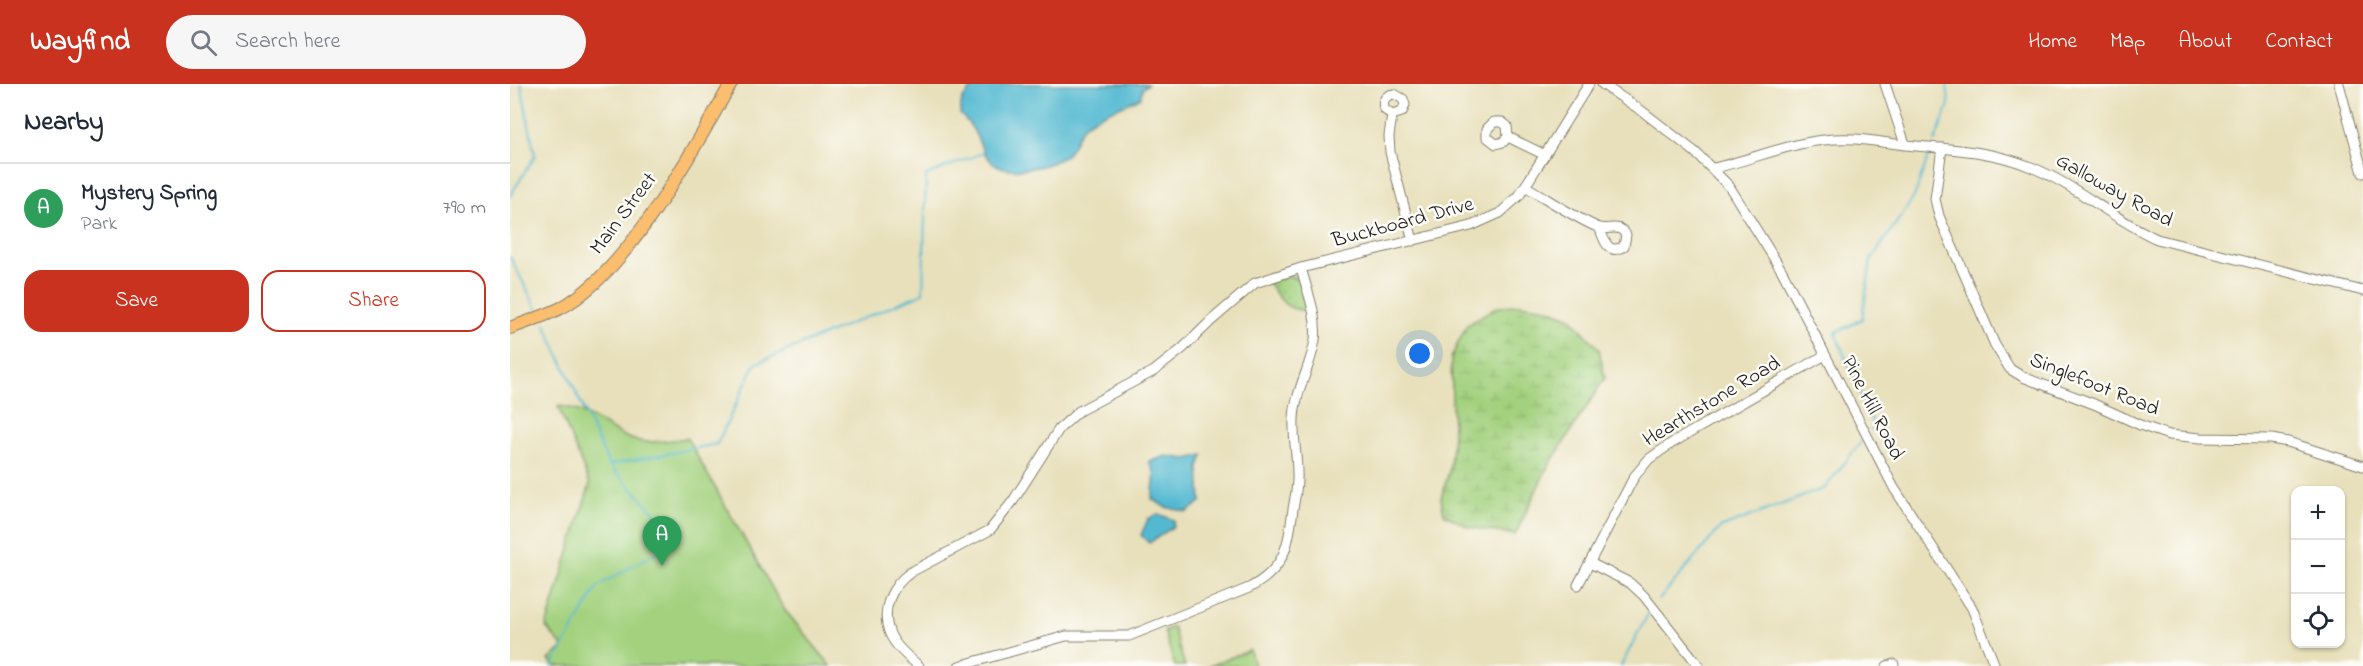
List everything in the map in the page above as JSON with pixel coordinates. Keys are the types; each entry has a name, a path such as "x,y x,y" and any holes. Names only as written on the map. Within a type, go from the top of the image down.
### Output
{"main road":[{"name":"Main Street","path":"510,328 562,307 593,284 613,264 662,200 732,84"}],"street":[{"name":"Buckboard Drive","path":"919,666 896,644 888,626 888,602 893,588 900,579 990,530 1013,501 1059,429 1079,411 1154,371 1182,349 1255,283 1301,268 1413,241 1490,219 1512,204 1589,84"},
{"name":"Pine Hill Road","path":"1602,84 1642,111 1714,168 1729,186 1767,246 1894,488 1972,608 1995,666"},
{"path":"1885,84 1905,144"},
{"path":"2338,84 2363,173"},
{"path":"1392,115 1389,136 1392,160 1413,241"},
{"path":"1508,137 1545,155"},
{"name":"Galloway Road","path":"1714,168 1800,143 1845,138 1975,151 2031,167 2056,178 2138,230 2157,239 2363,291"},
{"name":"Singlefoot Road","path":"1942,148 1935,199 1939,216 1995,345 2010,369 2023,377 2169,435 2271,439 2288,442 2363,466"},
{"path":"1525,186 1600,229"},
{"path":"959,666 1066,636 1129,636 1249,588 1262,581 1276,568 1286,550 1298,476 1295,403 1316,338 1314,317 1301,268"},
{"name":"Hearthstone Road","path":"1578,585 1634,477 1650,459 1672,443 1825,355"},
{"path":"1590,563 1636,588 1656,609 1700,666"}],"green space":[{"path":"1290,276 1300,279 1308,310 1289,307 1268,282"},
{"path":"1520,304 1546,308 1571,318 1599,349 1605,378 1546,470 1515,535 1468,527 1444,514 1441,498 1450,468 1453,434 1451,358 1467,325 1494,308"},
{"path":"558,406 578,411 637,441 659,442 687,438 784,609 831,666 555,666 549,660 563,647 546,627 590,484"},
{"path":"1173,627 1185,666 1175,666 1164,631"},
{"path":"1250,650 1254,666 1209,666"}],"water":[{"path":"976,84 1148,84 1142,89 1141,97 1102,114 1086,124 1070,150 1060,159 1042,166 1009,169 993,163 986,155 971,126 960,114 962,99"},
{"path":"1203,455 1199,467 1201,502 1187,512 1165,507 1152,499 1155,474 1149,462 1166,456 1187,459"},
{"path":"1158,514 1174,520 1173,527 1149,543 1141,535 1148,519"}],"waterway":[{"path":"510,196 535,156 521,84"},
{"path":"1935,141 1949,104 1947,84"},
{"path":"1871,430 1874,426 1835,333 1862,319 1871,260 1914,197 1930,152"},
{"path":"609,465 717,444 755,364 923,293 926,175 983,153"},
{"path":"510,257 538,311"},
{"path":"545,324 609,465 680,539 598,586 552,666"},
{"path":"1659,600 1720,528 1825,488 1861,442"},
{"path":"1621,666 1649,612"}],"place":[{"name":"Mystery Spring","path":"662,566"}]}
